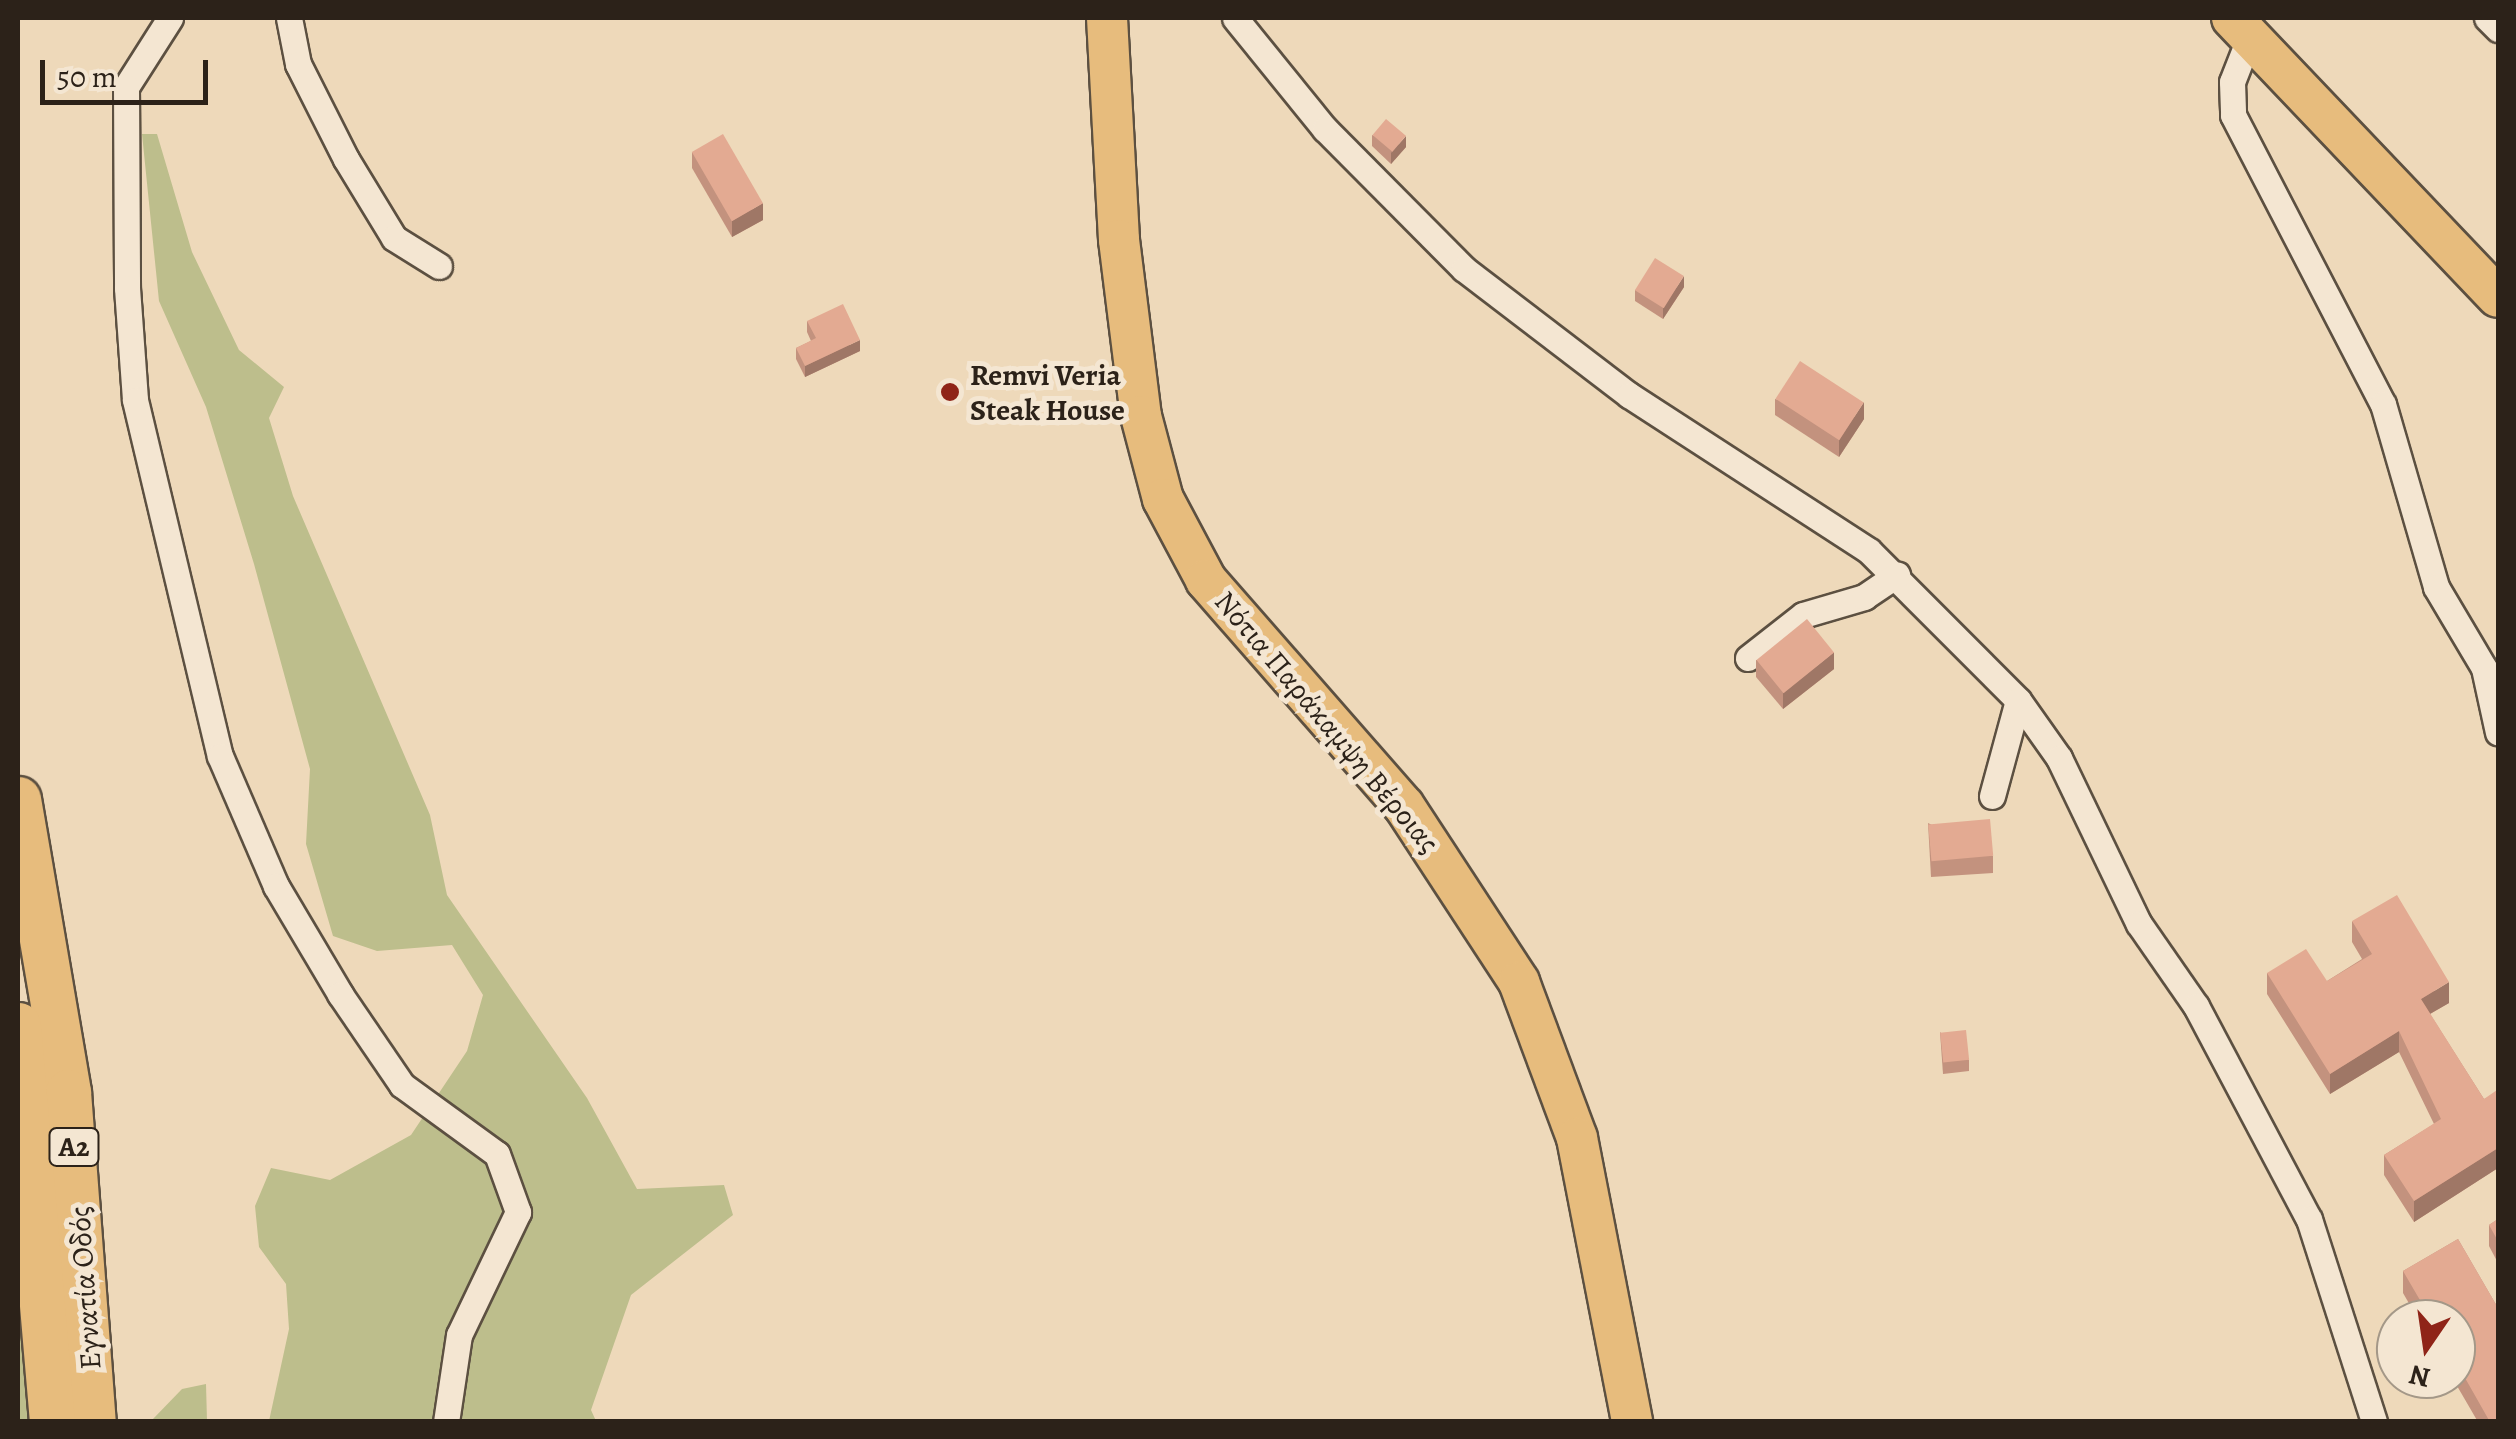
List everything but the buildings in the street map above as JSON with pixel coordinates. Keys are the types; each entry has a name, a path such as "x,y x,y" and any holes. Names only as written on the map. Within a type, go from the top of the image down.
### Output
{"highway":[{"name":"Εγνατία Οδός","path":"18,799 68,1092 94,1422"},
{"name":"Εγνατία Οδός","path":"18,1026 52,1422"}],"main road":[{"name":"Νότια Παράκαμψη Βέροιας","path":"1107,18 1119,240 1143,429 1163,499 1206,580 1404,806 1519,982 1577,1138 1627,1416"},
{"path":"2241,27 2498,296"}],"street":[{"path":"170,18 126,87 127,288 135,400 220,756 276,886 340,994 402,1085 497,1154 518,1212 459,1334 446,1422"},
{"path":"288,18 298,64 394,238 439,266"},
{"path":"1234,18 1325,129 1464,268 1630,395 1897,575 2018,700 2309,1219 2374,1422"},
{"path":"2488,18 2498,29"},
{"path":"2241,27 2232,82 2233,116 2384,404 2436,586 2484,668 2498,732"},
{"path":"1748,658 1803,615 1864,597 1897,575"},
{"path":"1992,796 2018,700"}],"green space":[{"path":"142,134 157,134 192,252 239,350 284,387 269,418 293,496 430,815 447,895 587,1098 637,1189 724,1185 733,1215 631,1295 591,1410 596,1421 269,1421 289,1329 286,1284 259,1247 255,1206 271,1168 330,1180 411,1135 467,1051 483,995 452,945 377,951 333,936 306,844 310,769 254,564 206,407 159,301"},
{"path":"18,1119 44,1421 18,1421"},
{"path":"206,1384 207,1421 151,1421 182,1389"}],"place":[{"name":"Remvi Veria Steak House","path":"950,392"}]}
